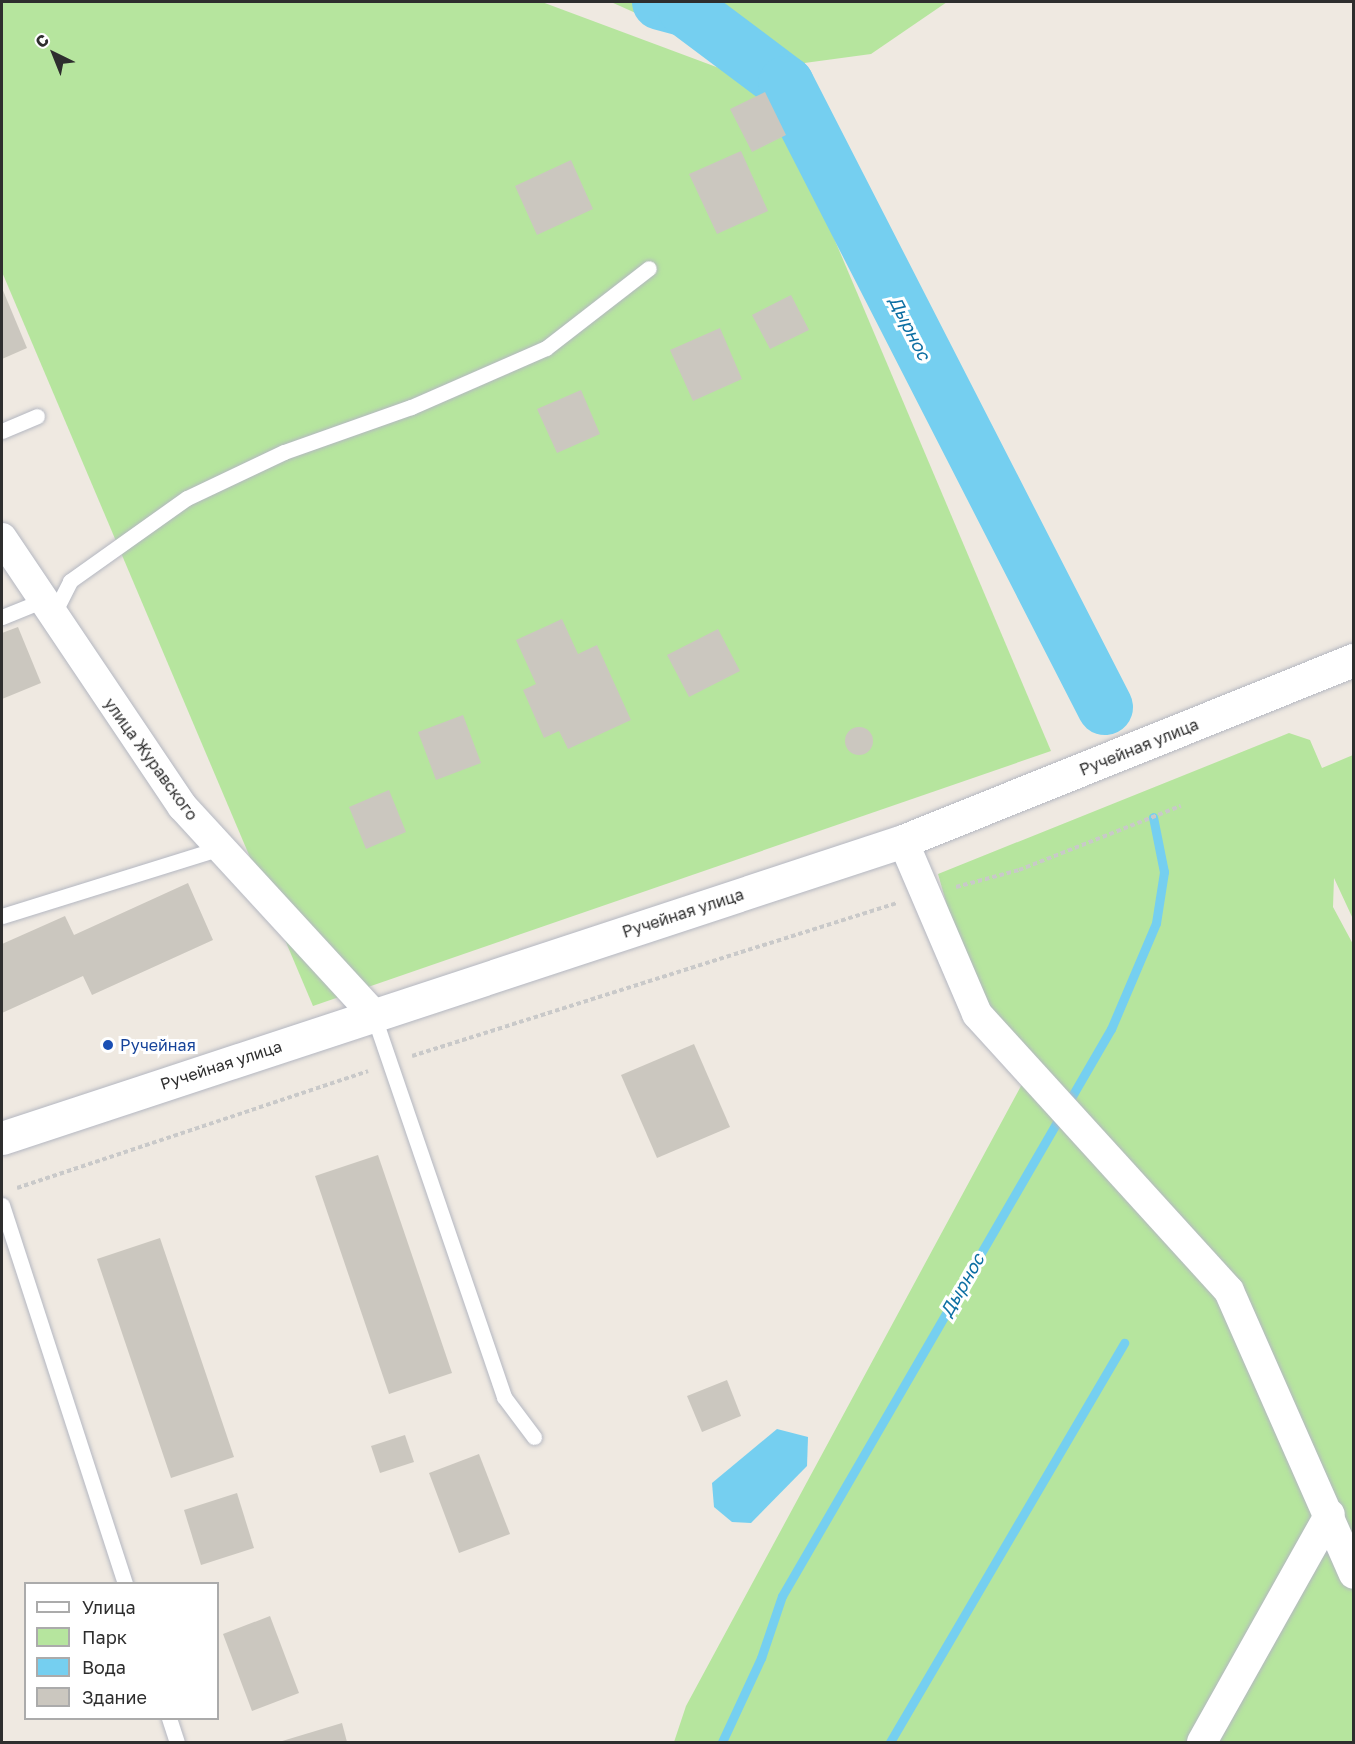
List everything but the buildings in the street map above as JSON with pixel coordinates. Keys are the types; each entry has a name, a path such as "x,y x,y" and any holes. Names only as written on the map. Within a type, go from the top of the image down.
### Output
{"street":[{"name":"улица Журавского","path":"2,538 49,607 145,758 220,848 373,1014"},
{"name":"Ручейная улица","path":"2,1138 903,841 1353,660"},
{"path":"903,841 977,1014 1063,1111 1230,1291 1330,1514 1353,1574"},
{"path":"1202,1743 1330,1514"}],"lane":[{"path":"2,617 49,607 70,581 187,498 284,452 411,407 546,348 649,268"},
{"path":"2,430 37,416"},
{"path":"2,916 220,848"},
{"path":"373,1014 393,1063 504,1397 534,1437"},
{"path":"2,1205 124,1582"},
{"path":"169,1720 177,1743"}],"path":[{"path":"10,1190 393,1063 925,895 1019,870 1181,806"}],"green space":[{"path":"2,2 542,2 770,87 1051,751 313,1006 2,272"},
{"path":"611,2 947,2 871,54 761,69"},
{"path":"1289,733 1310,740 1322,768 1353,755 1353,919 1334,878 1333,907 1354,946 1353,1742 674,1742 686,1706 1035,1060 991,1008 956,937 938,874"}],"water":[{"path":"777,1429 808,1437 807,1466 751,1523 732,1522 714,1507 712,1483"}],"waterway":[{"name":"Дырнос","path":"660,2 686,9 786,84 1105,707"},
{"name":"Дырнос","path":"722,1742 761,1658 782,1596 1111,1029 1156,923 1164,872 1153,817"},
{"path":"890,1742 1124,1343"}],"place":[{"name":"Ручейная","path":"108,1045"}]}
